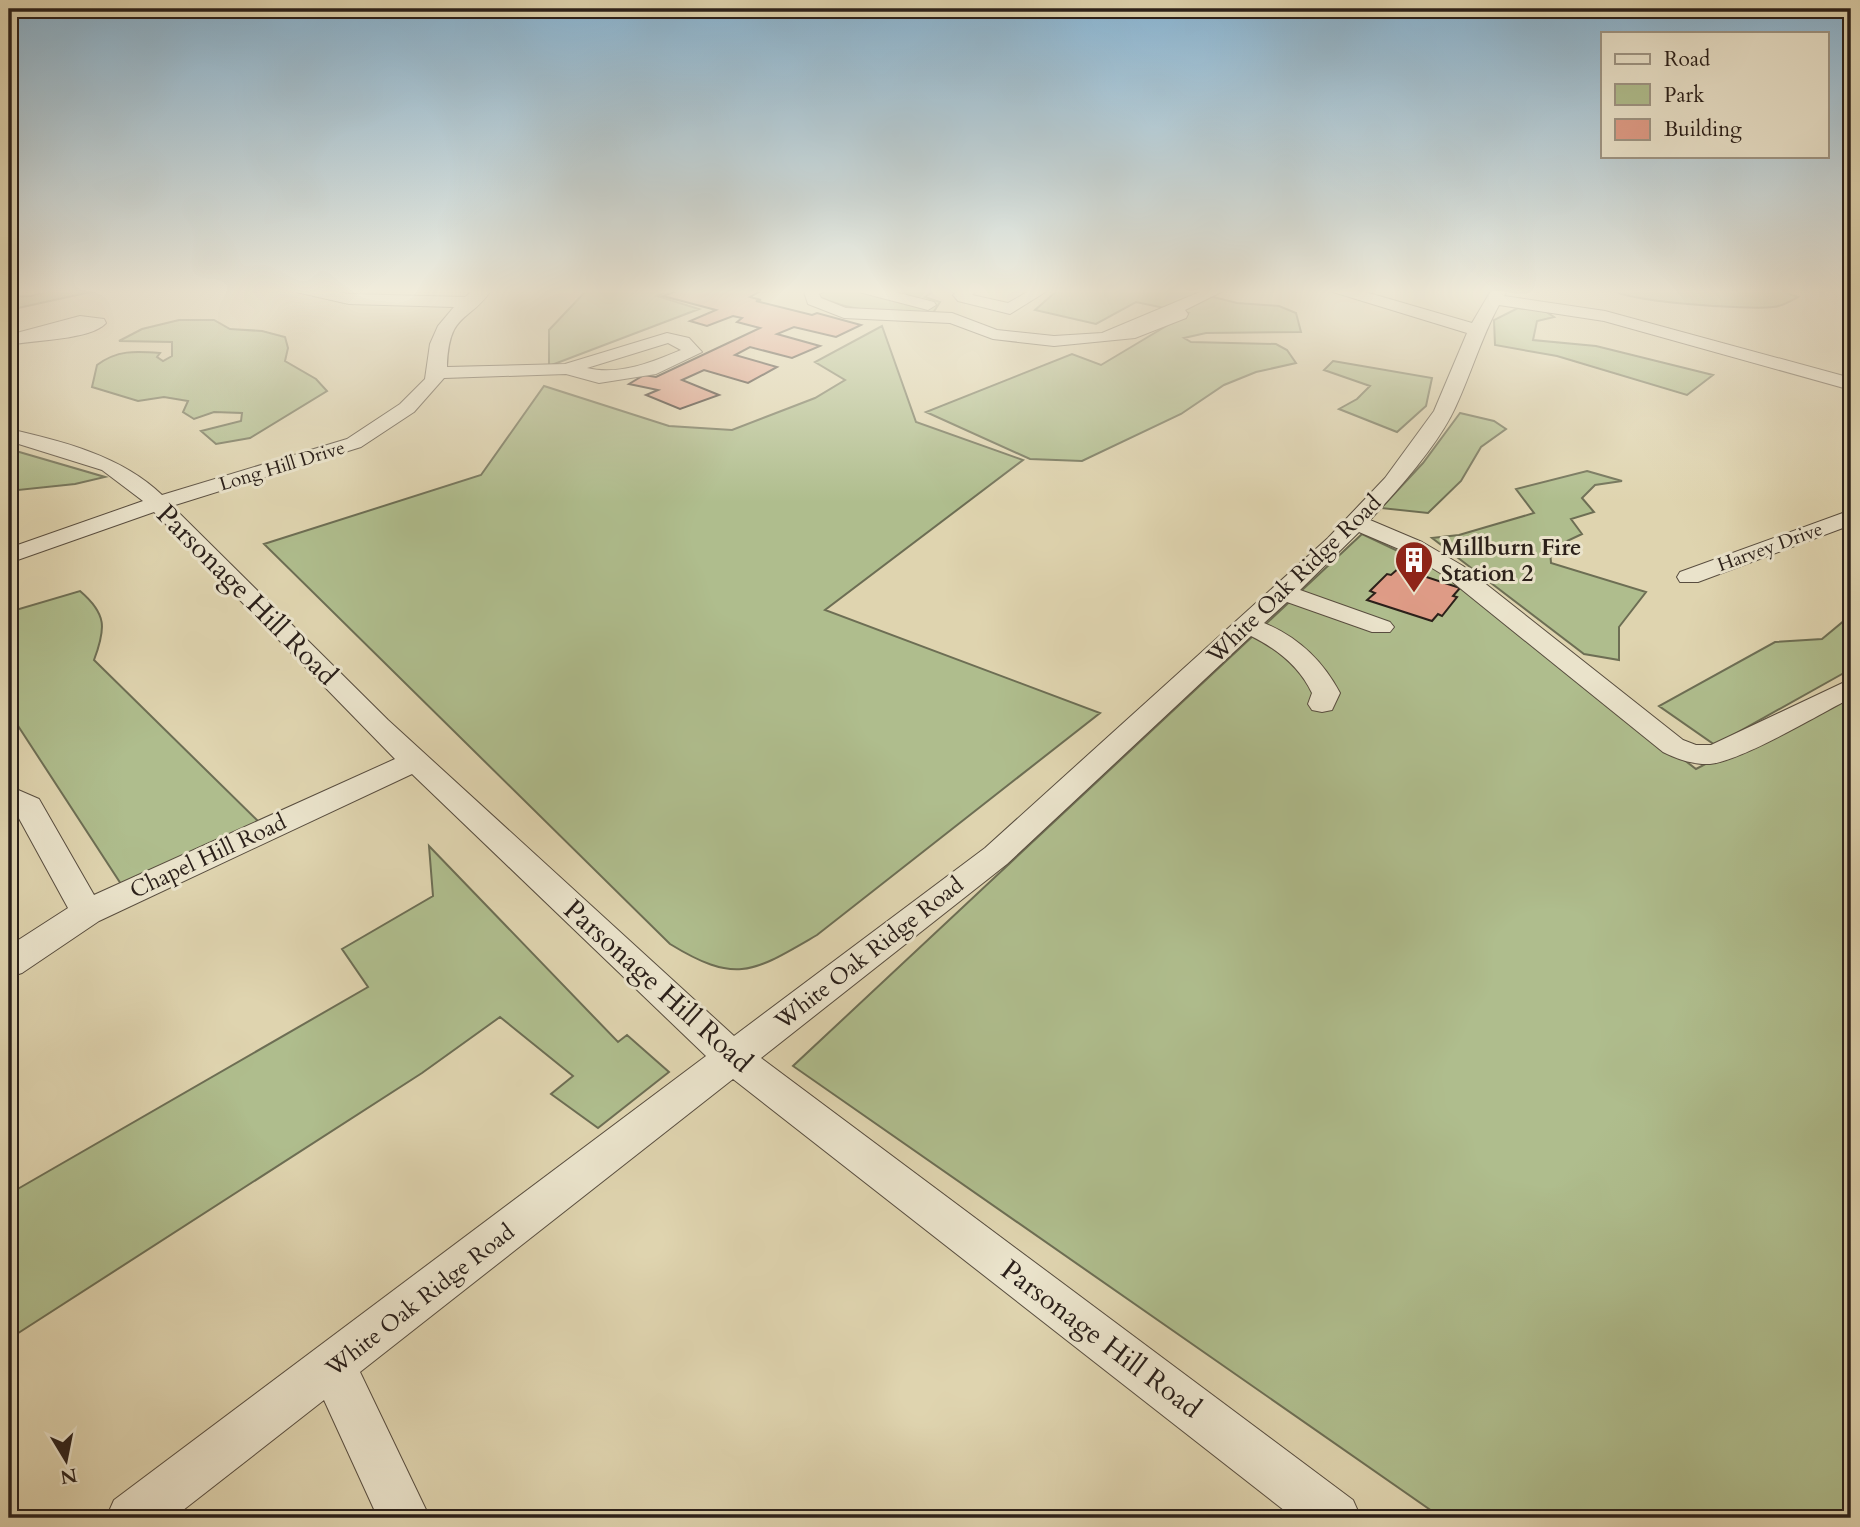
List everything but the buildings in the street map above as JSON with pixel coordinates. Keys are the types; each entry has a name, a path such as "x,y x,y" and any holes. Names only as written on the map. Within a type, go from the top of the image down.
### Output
{"street":[{"path":"438,360 437,373 566,369 594,360"},
{"path":"566,369 599,377 650,370 673,360"},
{"name":"White Oak Ridge Road","path":"132,1518 333,1367 996,856 1283,592 1393,483 1429,436 1444,411 1465,360"},
{"path":"1765,360 1851,384"},
{"name":"Long Hill Drive","path":"9,556 156,504 354,443 407,408 434,381 437,373"},
{"name":"Parsonage Hill Road","path":"9,435 109,466 141,487 415,761 733,1058 1335,1518"},
{"name":"Harvey Drive","path":"1689,577 1851,517"},
{"path":"1356,522 1414,547 1454,571 1673,746 1684,751 1697,755 1720,752 1851,687"},
{"path":"1283,592 1381,627"},
{"path":"1247,625 1276,636 1321,680 1326,693 1322,704"},
{"name":"Chapel Hill Road","path":"9,964 87,912 415,761"},
{"path":"9,796 28,806 87,912"},
{"path":"333,1367 404,1518"}],"green space":[{"path":"104,360 285,360 316,379 327,391 250,438 216,444 201,431 241,421 242,413 214,412 194,419 183,412 188,401 164,397 138,401 92,387 97,365"},
{"path":"549,360 564,360 549,366"},
{"path":"894,360 916,422 1023,460 825,610 1100,713 817,935 760,965 729,969 693,957 670,944 264,544 481,475 544,386 669,426 732,430 815,398 845,380 815,362"},
{"path":"1056,360 1089,360 1101,365 1109,360 1294,360 1296,363 1256,372 1224,385 1181,414 1082,461 1030,459 926,412"},
{"path":"1571,360 1654,360 1713,375 1687,395"},
{"path":"1333,361 1432,378 1426,406 1397,432 1339,409 1357,399 1370,386 1324,370"},
{"path":"1460,413 1494,421 1506,429 1481,447 1461,481 1428,513 1381,508 1423,463"},
{"path":"9,449 105,477 75,484 9,491"},
{"path":"1587,471 1622,481 1595,485 1582,498 1594,512 1571,519 1582,534 1550,549 1551,563 1646,592 1619,627 1619,660 1584,654 1432,538 1459,535 1534,513 1516,489"},
{"path":"1362,534 1436,569 1696,769 1851,688 1851,1518 1442,1518 793,1066"},
{"path":"80,591 95,607 102,622 101,639 94,660 261,824 121,884 9,712 9,612"},
{"path":"1851,615 1851,669 1715,745 1659,706 1775,642 1822,639"},
{"path":"429,846 618,1042 627,1035 669,1072 598,1128 551,1094 573,1076 500,1017 422,1073 9,1339 9,1194 368,987 342,949 433,896"}],"place":[{"name":"Millburn Fire Station 2","path":"1414,594"}]}
